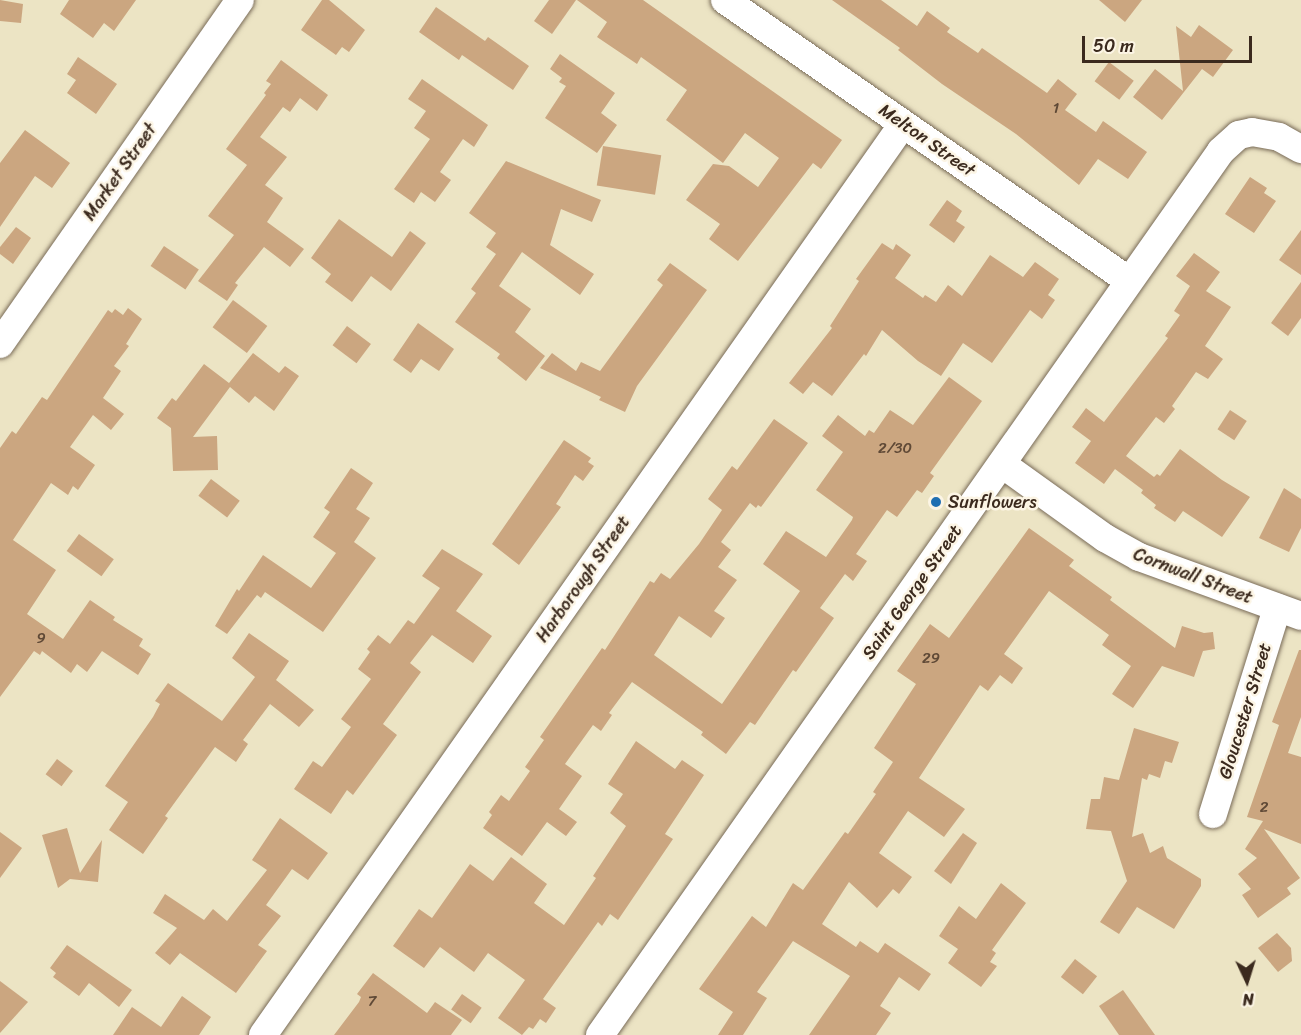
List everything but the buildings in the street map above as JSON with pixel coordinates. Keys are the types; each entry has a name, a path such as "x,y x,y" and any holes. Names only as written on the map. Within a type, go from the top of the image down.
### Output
{"street":[{"name":"Market Street","path":"0,344 240,0"},
{"name":"Melton Street","path":"726,0 1129,281"},
{"name":"Harborough Street","path":"264,1035 903,124"},
{"name":"Saint George Street","path":"600,1035 1221,151 1239,135 1252,132 1279,137 1301,149"},
{"name":"Cornwall Street","path":"1002,465 1122,549 1289,612"},
{"name":"Gloucester Street","path":"1213,814 1289,612"}],"place":[{"name":"Sunflowers","path":"936,502"}]}
